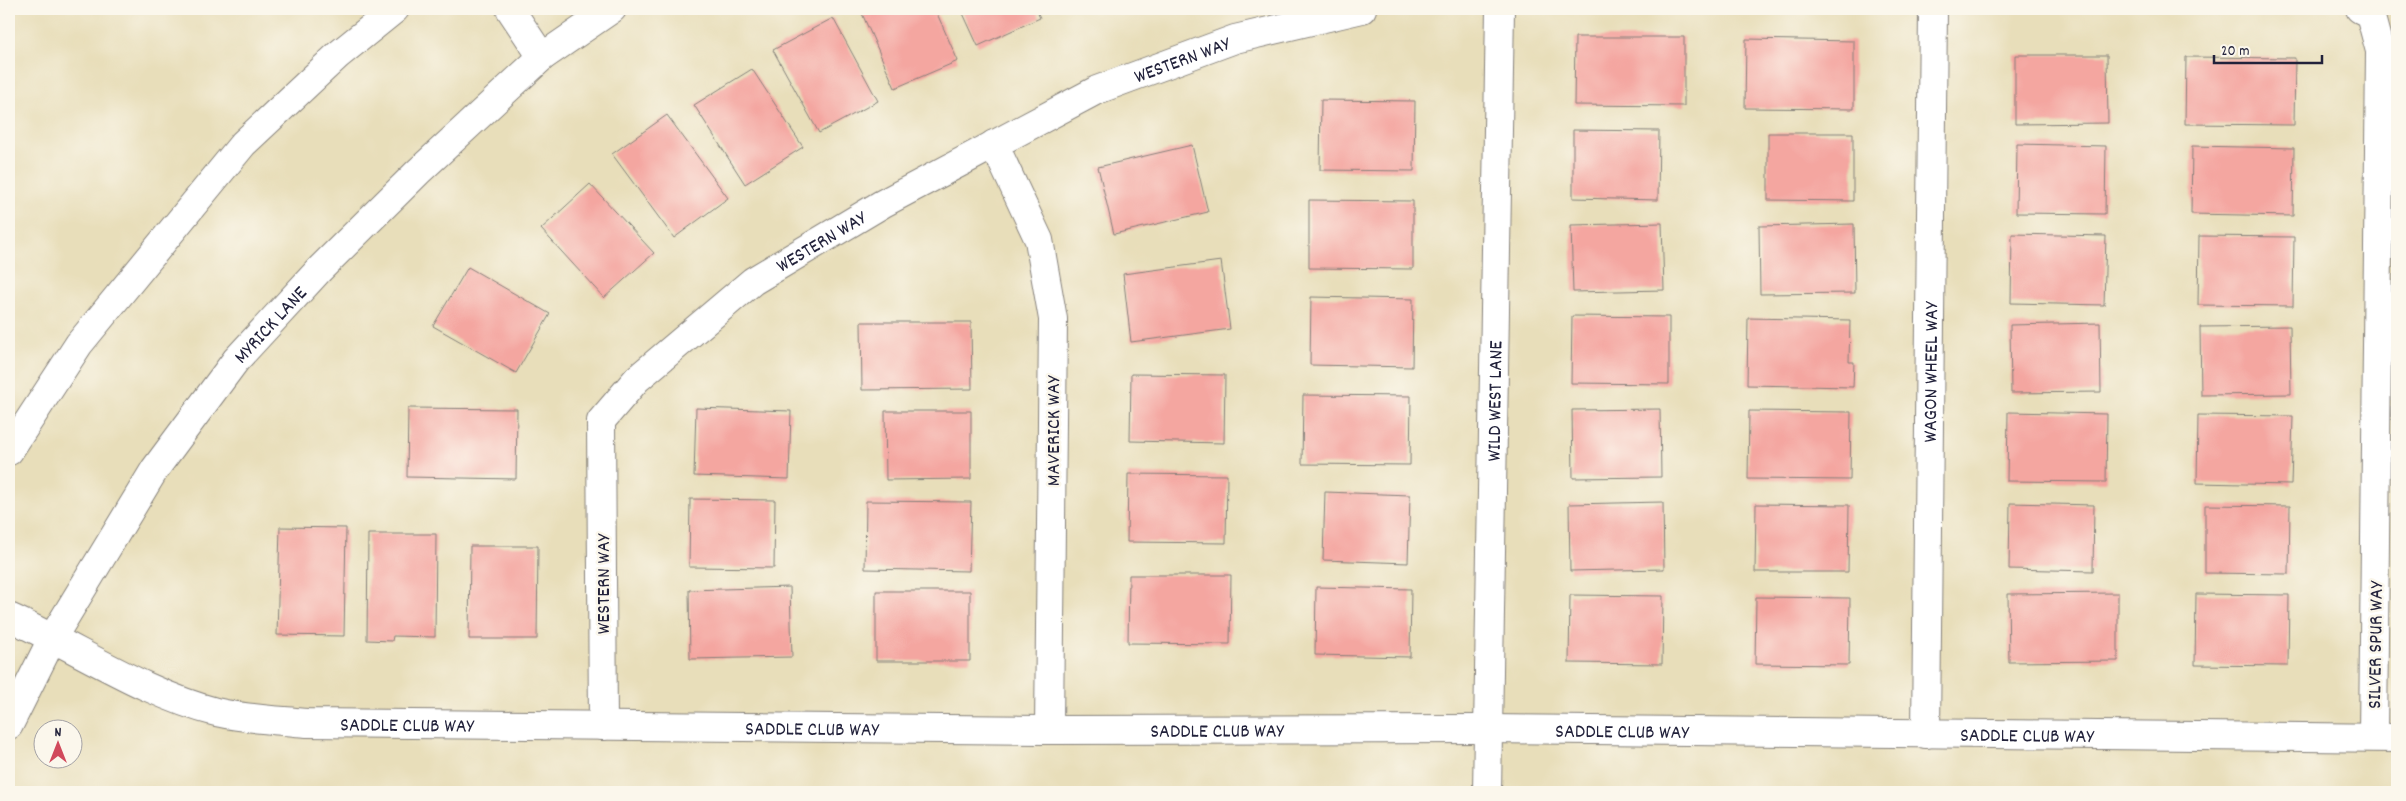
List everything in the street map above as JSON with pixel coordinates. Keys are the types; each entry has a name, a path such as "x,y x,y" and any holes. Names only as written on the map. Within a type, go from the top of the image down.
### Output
{"street":[{"path":"9,451 79,344 243,144 338,56 394,9"},
{"path":"510,9 542,57"},
{"name":"MYRICK LANE","path":"9,725 53,637 155,469 236,360 334,255 418,172 542,57 612,9"},
{"name":"WESTERN WAY","path":"603,726 601,421 637,378 753,281 882,204 1097,90 1235,39 1362,9"},
{"name":"WILD WEST LANE","path":"1487,792 1500,9"},
{"name":"WAGON WHEEL WAY","path":"1926,734 1933,9"},
{"name":"SILVER SPUR WAY","path":"2365,11 2380,51 2385,737"},
{"name":"MAVERICK WAY","path":"994,144 1040,240 1053,319 1050,730"},
{"path":"9,617 53,637"},
{"name":"SADDLE CLUB WAY","path":"53,637 148,686 184,702 218,712 307,723 1050,730 1488,729 2385,737"}],"building":[{"path":"860,9 935,9 958,61 895,88"},
{"path":"961,9 1036,9 1040,18 978,46"},
{"path":"833,18 878,101 819,133 773,50"},
{"path":"1575,37 1684,37 1684,106 1574,105"},
{"path":"1746,39 1854,41 1854,109 1745,108"},
{"path":"2015,55 2107,55 2108,123 2015,124"},
{"path":"2186,57 2295,58 2294,125 2185,124"},
{"path":"752,69 803,147 745,184 694,105"},
{"path":"1321,100 1415,101 1414,171 1320,170"},
{"path":"667,115 728,198 674,238 612,154"},
{"path":"1573,130 1659,131 1658,200 1573,198"},
{"path":"1768,133 1853,133 1853,201 1768,200"},
{"path":"2017,144 2106,146 2105,214 2016,213"},
{"path":"1192,145 1208,212 1114,234 1098,167"},
{"path":"2192,146 2294,148 2293,216 2191,214"},
{"path":"590,184 654,253 604,298 541,229"},
{"path":"1309,200 1413,201 1413,269 1309,268"},
{"path":"1662,223 1664,290 1573,292 1571,225"},
{"path":"1854,224 1855,293 1760,294 1759,226"},
{"path":"2012,234 2106,236 2104,305 2011,303"},
{"path":"2199,236 2294,237 2293,306 2198,305"},
{"path":"1221,261 1230,329 1131,342 1123,274"},
{"path":"468,267 550,314 516,373 433,326"},
{"path":"1311,297 1413,299 1412,367 1310,365"},
{"path":"1572,316 1669,317 1669,384 1571,383"},
{"path":"1748,318 1850,320 1849,362 1854,362 1853,387 1747,385"},
{"path":"861,322 971,322 972,389 862,390"},
{"path":"2100,323 2101,392 2011,393 2010,325"},
{"path":"2290,326 2291,394 2201,395 2200,327"},
{"path":"1131,374 1225,375 1224,443 1130,441"},
{"path":"1303,395 1411,396 1410,465 1302,464"},
{"path":"408,408 517,409 516,479 407,477"},
{"path":"696,408 791,411 789,479 694,476"},
{"path":"1660,409 1661,477 1573,478 1572,410"},
{"path":"885,411 971,411 971,479 886,480"},
{"path":"1749,411 1851,412 1850,480 1748,479"},
{"path":"2008,412 2107,414 2106,482 2007,481"},
{"path":"2198,415 2293,416 2291,485 2197,483"},
{"path":"1128,474 1227,475 1226,543 1127,542"},
{"path":"1325,492 1410,495 1408,563 1323,560"},
{"path":"690,499 775,500 774,568 689,567"},
{"path":"866,501 971,502 969,571 865,569"},
{"path":"1663,502 1664,569 1570,571 1569,504"},
{"path":"2010,503 2094,505 2093,571 2009,569"},
{"path":"1756,504 1849,505 1848,572 1755,572"},
{"path":"2205,505 2290,506 2289,574 2205,573"},
{"path":"280,527 346,528 344,636 277,635"},
{"path":"368,534 436,534 435,637 393,636 392,641 367,640"},
{"path":"470,546 538,546 537,639 469,639"},
{"path":"1129,575 1231,575 1230,644 1128,643"},
{"path":"790,587 792,657 690,659 689,590"},
{"path":"1316,587 1411,589 1410,657 1315,655"},
{"path":"876,591 970,591 970,661 876,661"},
{"path":"2118,593 2118,661 2009,662 2008,594"},
{"path":"2196,594 2289,595 2288,666 2195,665"},
{"path":"1570,595 1663,596 1662,664 1569,663"},
{"path":"1756,597 1850,598 1849,665 1755,664"}]}
